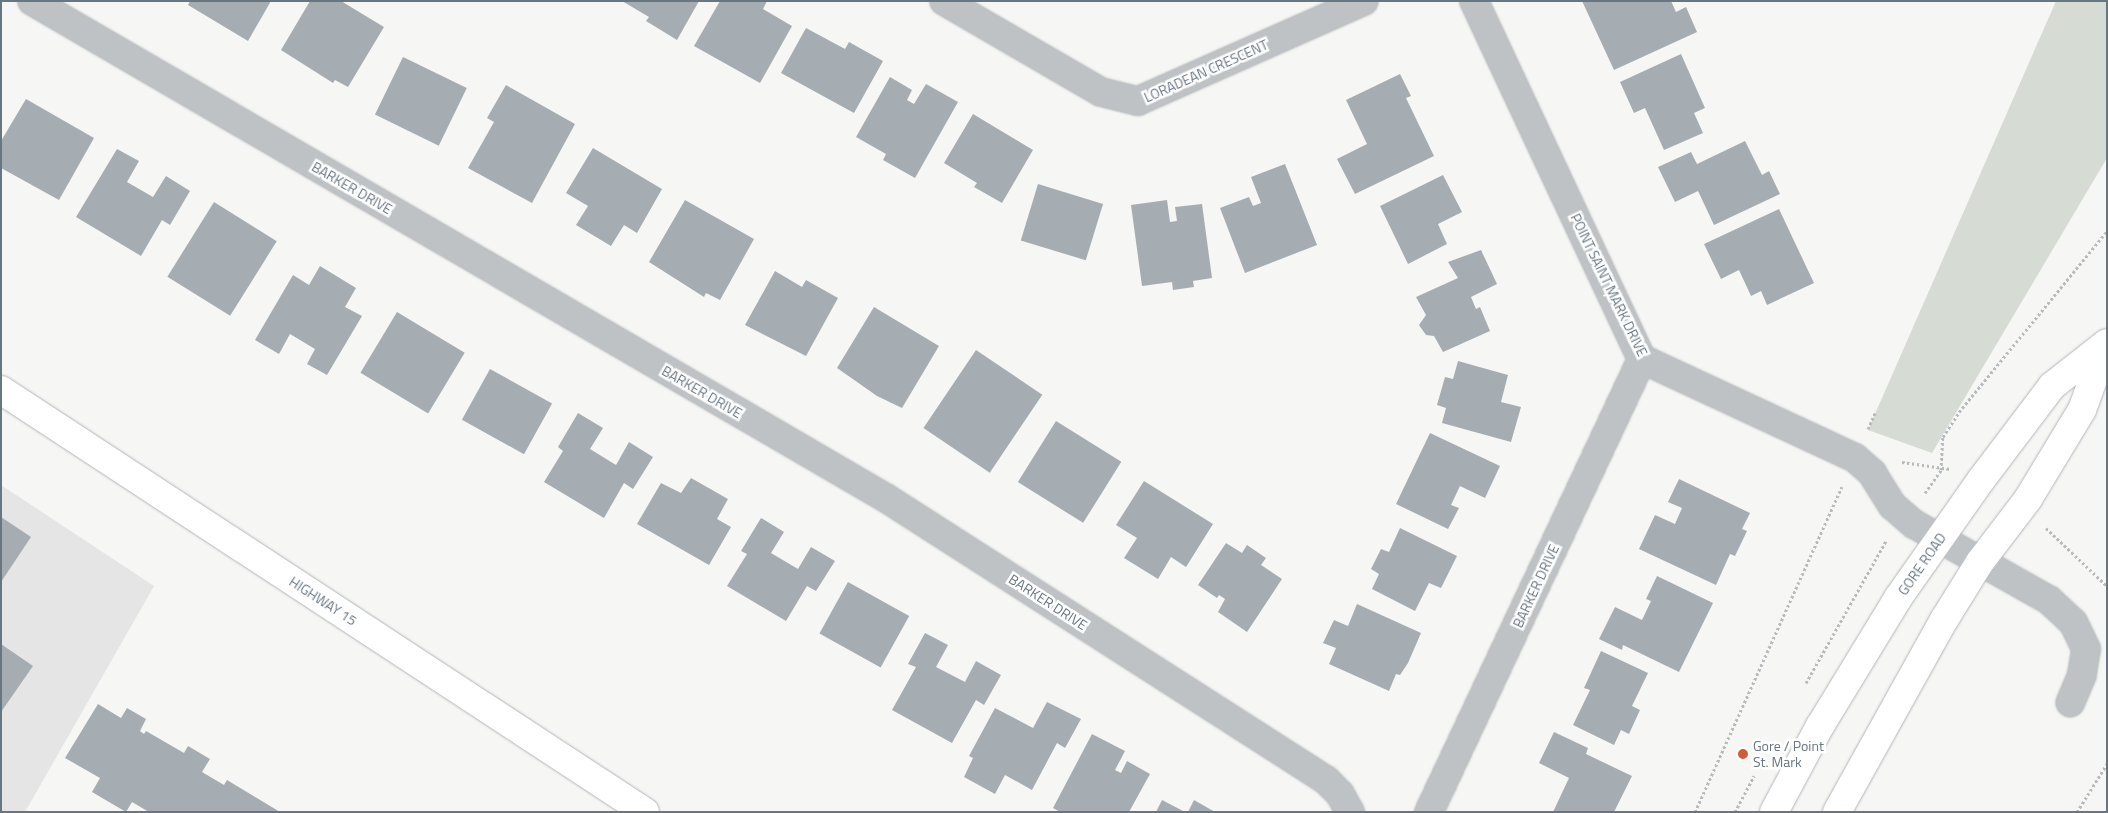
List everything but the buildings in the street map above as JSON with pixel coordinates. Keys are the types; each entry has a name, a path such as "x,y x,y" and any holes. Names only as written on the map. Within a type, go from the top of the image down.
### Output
{"main road":[{"name":"GORE ROAD","path":"1774,812 1820,726 1898,598 1939,540 2052,386 2106,343"},
{"name":"GORE ROAD","path":"1837,812 1914,671 1980,562 2028,499 2082,410 2106,343"},
{"name":"HIGHWAY 15","path":"1,390 645,812"}],"street":[{"name":"BARKER DRIVE","path":"32,1 886,498 1326,780 1340,794 1350,812"},
{"name":"LORADEAN CRESCENT","path":"944,1 1100,92 1138,102 1364,1"},
{"name":"POINT SAINT MARK DRIVE","path":"1474,1 1642,359 1855,458 1872,473 1898,511 1939,540 2049,600 2073,622 2086,649 2082,675 2070,703"},
{"name":"BARKER DRIVE","path":"1429,812 1642,359"}],"path":[{"path":"1941,470 1943,437 1959,412 2107,231"},
{"path":"1695,812 1876,411"},
{"path":"2041,521 2053,537 2107,586"},
{"path":"1803,689 1883,545"},
{"path":"2077,812 2107,764"},
{"path":"1735,812 1756,774"}],"shaded area":[{"path":"2056,1 2107,1 2107,158 1932,453 1868,430"},
{"path":"1,485 154,586 25,812 1,812"}],"place":[{"name":"Gore / Point St. Mark","path":"1743,754"}]}
